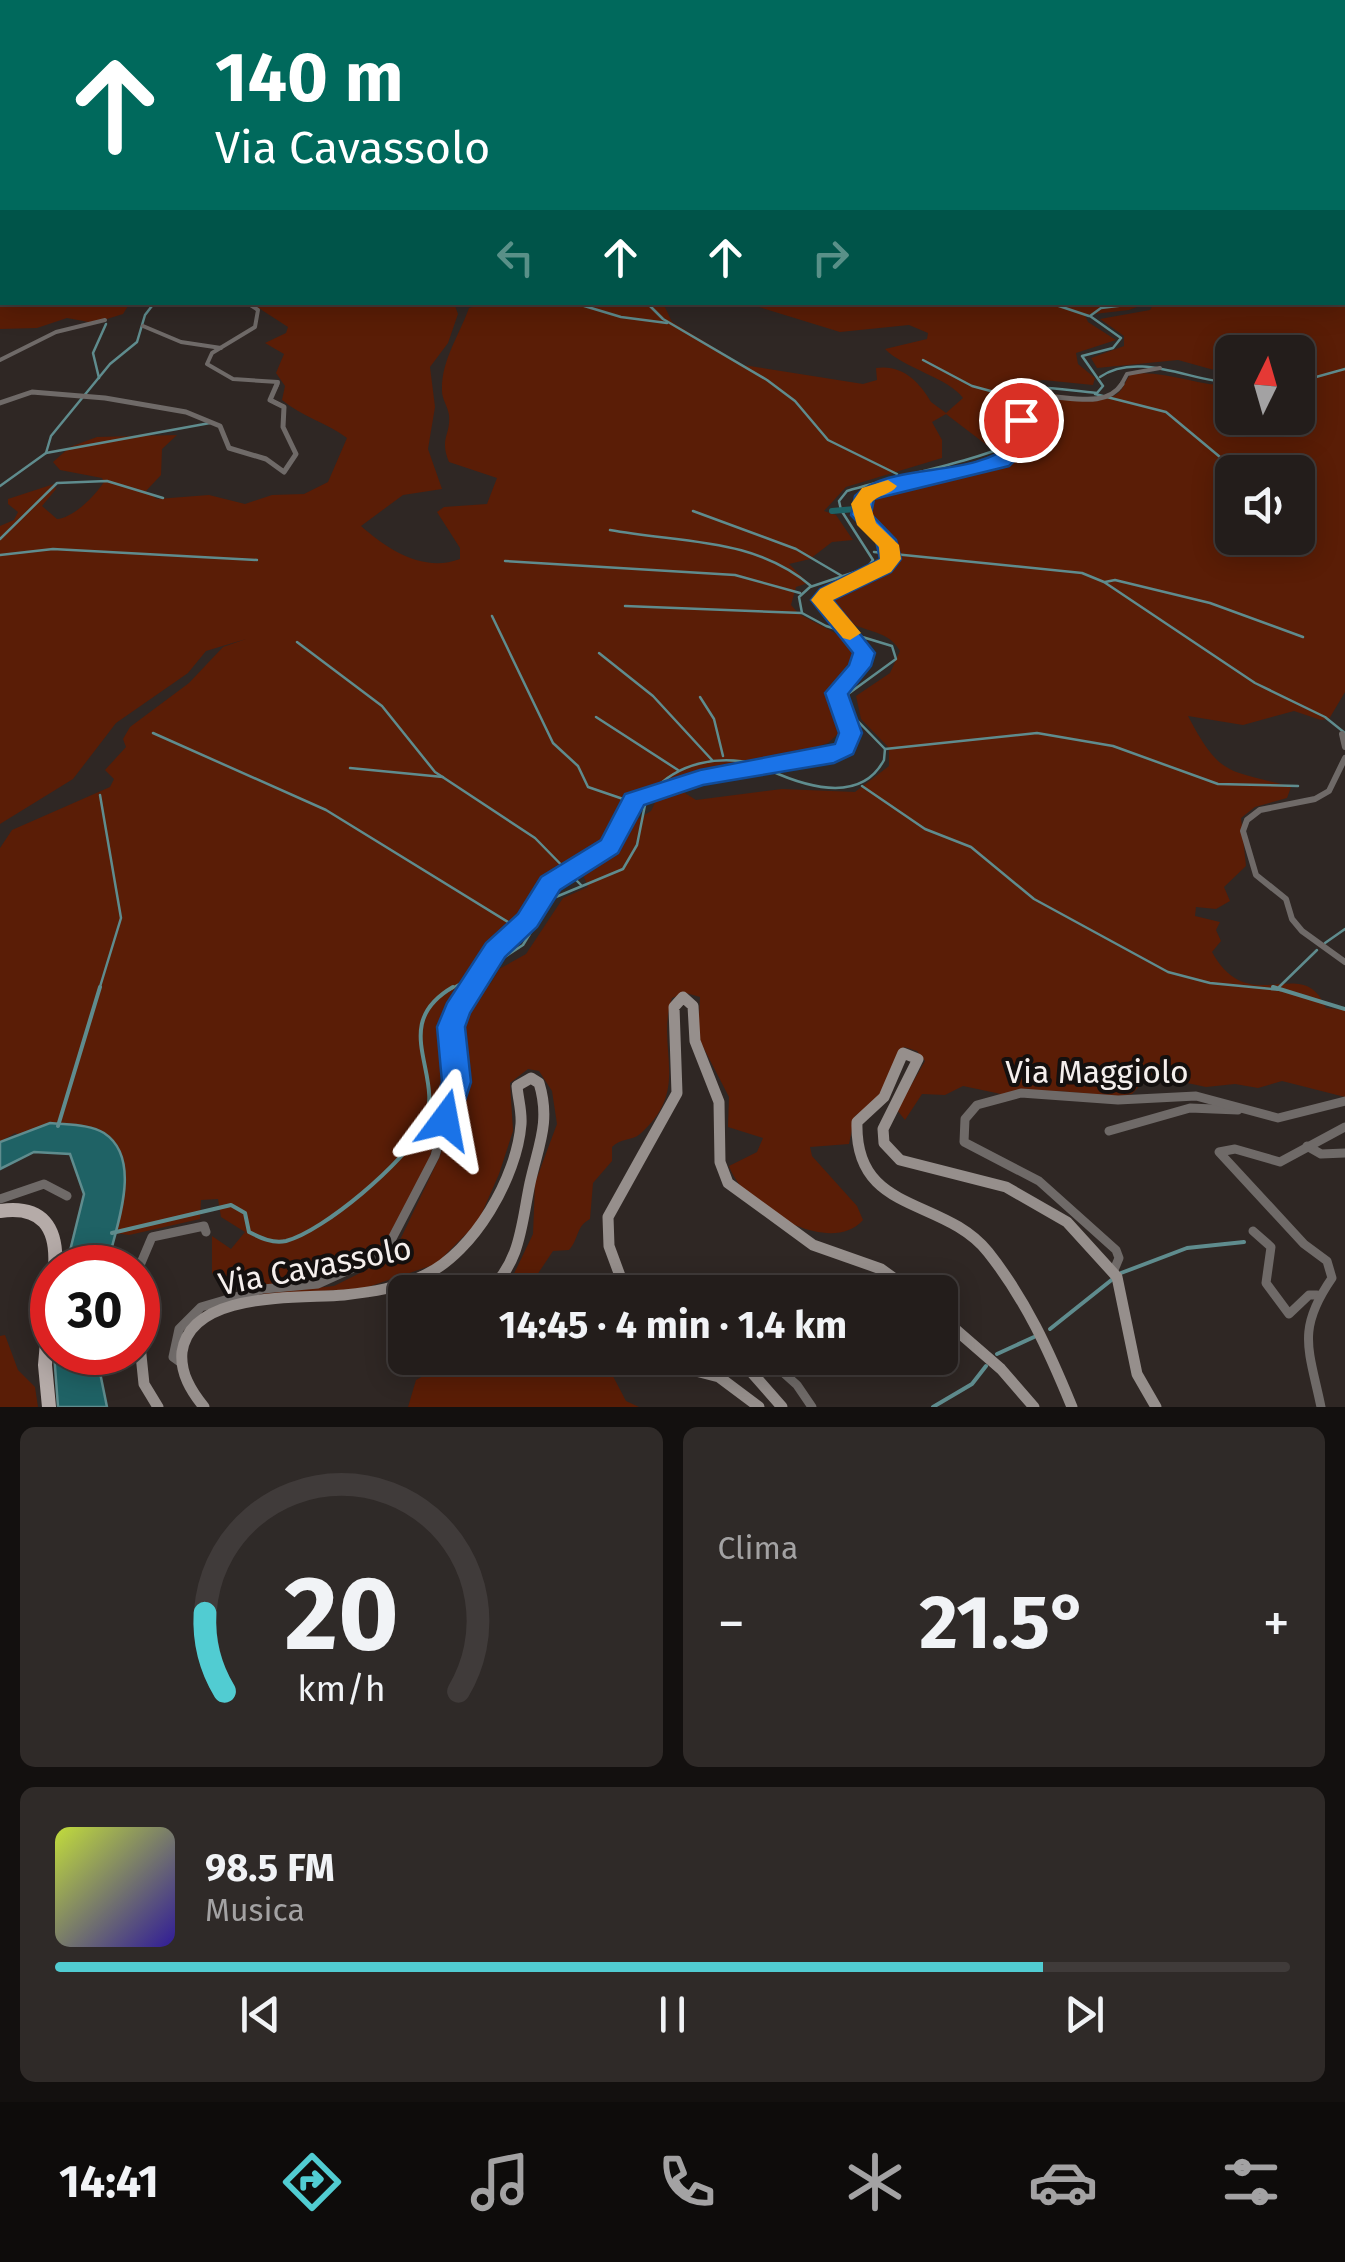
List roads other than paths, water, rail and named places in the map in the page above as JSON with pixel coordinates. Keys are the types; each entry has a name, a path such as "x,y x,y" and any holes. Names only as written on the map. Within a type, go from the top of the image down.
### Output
{"main road":[{"path":"620,1275 609,1246 608,1217 638,1156 676,1093 674,1007 684,997 693,1006 695,1041 719,1102 720,1162 728,1183 822,1250 889,1275"},
{"path":"1072,1407 1037,1322 976,1238 886,1193 856,1152 857,1122 884,1098 900,1055 910,1052 918,1059 882,1133 893,1154 906,1164 1006,1187 1067,1222 1115,1273 1133,1360 1156,1407"},
{"name":"Via Cavassolo","path":"427,1275 444,1264 482,1224 520,1130 517,1086 522,1080 534,1079 548,1110 548,1132 529,1187 522,1245 500,1275"},
{"path":"0,1211 29,1209 49,1220 56,1245"},
{"name":"Via Cavassolo","path":"182,1362 191,1329 217,1310 254,1301 348,1294 388,1285"},
{"path":"958,1332 1001,1369 1034,1407"},
{"path":"182,1362 189,1387 204,1407"},
{"path":"49,1375 49,1407"},
{"path":"143,1375 158,1407"},
{"path":"711,1375 759,1407"},
{"path":"754,1375 782,1407"}],"street":[{"path":"0,403 33,392 117,397 202,416 220,426 229,448 266,459 283,472 296,454 283,426 284,407 270,400 280,386 273,380 233,379 207,364 221,348 255,327 258,310 250,305"},
{"path":"0,360 56,332 104,320"},
{"path":"142,326 181,342 221,348"},
{"path":"182,1362 173,1357 174,1340 184,1322 201,1307 262,1289 318,1284 384,1254 434,1156 456,1082 452,1020 495,950 528,920 550,884 610,846 628,818 630,803 643,794 675,785 834,755 848,743 850,733 837,693 863,659 853,636 822,604 823,596 884,568 892,554 886,540 864,521 860,504 864,496 880,488 1002,462 1023,444 1016,408 1020,398 1042,390 1106,397 1119,390 1125,375 1160,368"},
{"path":"1342,734 1345,747"},
{"path":"1345,758 1329,791 1315,799 1260,810 1247,820 1244,831 1256,875 1286,899 1292,918 1302,931 1345,962"},
{"name":"Via Maggiolo","path":"1115,1273 1120,1258 1116,1250 1044,1184 964,1142 968,1112 984,1098 1053,1093 1124,1100 1194,1096 1249,1111 1291,1117 1326,1100 1345,1101"},
{"path":"1109,1131 1190,1108 1249,1111"},
{"path":"1320,1407 1309,1344 1310,1320 1318,1295 1332,1278 1327,1261 1293,1233 1219,1152 1233,1148 1273,1162 1284,1161 1345,1127"},
{"path":"1306,1146 1321,1154 1345,1153"},
{"path":"0,1199 36,1183 50,1184 66,1196"},
{"name":"Via Cavassolo","path":"149,1245 152,1237 188,1227 204,1226 206,1232"},
{"path":"1254,1230 1272,1247 1263,1280 1269,1293 1289,1314 1296,1312 1308,1295 1318,1295"},
{"path":"786,1375 812,1407"}],"water":[{"path":"50,1123 85,1126 104,1133 123,1160 125,1178 113,1245 71,1245 84,1194 70,1154 34,1152 0,1169 0,1142"},
{"path":"56,1375 100,1375 107,1407 58,1407"}],"waterway":[{"path":"99,378 137,342 145,315 153,305"},
{"path":"581,305 621,317 667,323"},
{"path":"649,305 663,319 767,380 795,401 828,440 897,474"},
{"path":"1056,305 1089,316"},
{"path":"802,613 799,597 810,587 867,568 873,560 841,510 839,501 847,491 955,463 1017,442 995,395 1033,387 1097,393 1103,386 1082,356 1113,348 1121,338 1090,316 1101,308 1126,305"},
{"path":"99,378 93,353 106,324"},
{"path":"923,360 972,386 998,393"},
{"path":"1100,377 1115,370 1147,367 1215,381"},
{"path":"1315,377 1345,369"},
{"path":"46,453 51,436 99,378"},
{"path":"1095,394 1166,412 1218,455"},
{"path":"46,453 210,423"},
{"path":"0,486 46,453"},
{"path":"0,539 57,483 107,481 163,498"},
{"path":"832,511 855,509"},
{"path":"693,511 796,549 842,576"},
{"path":"610,530 741,550 789,570 811,586"},
{"path":"0,555 53,549 257,560"},
{"path":"874,552 1082,573 1104,582 1255,683 1325,717 1345,733"},
{"path":"505,561 735,575 800,593"},
{"path":"1105,582 1115,580 1210,603 1303,637"},
{"path":"625,606 802,613"},
{"path":"802,613 826,626 892,646 896,659 848,694 849,712 885,749"},
{"path":"492,616 553,743 578,766 588,787 629,801"},
{"path":"297,642 382,706 443,777"},
{"path":"599,653 653,696 712,760"},
{"path":"700,697 714,719 723,756"},
{"path":"596,717 678,770"},
{"path":"153,733 326,810 529,935"},
{"path":"885,749 1037,733 1113,746 1218,784 1298,786"},
{"path":"769,770 814,786 846,787 874,774 884,760 885,749"},
{"path":"651,793 673,774 700,764 728,760 757,764"},
{"path":"350,768 443,777"},
{"path":"443,777 535,838 581,885"},
{"path":"862,786 925,829 971,847 1034,899 1168,972 1210,983 1281,990"},
{"path":"99,990 121,918 100,795"},
{"path":"485,970 523,945 551,899 623,869 637,845 646,800"},
{"path":"1325,943 1345,929"},
{"path":"1279,987 1317,950"},
{"path":"449,990 478,973"},
{"path":"58,1126 100,987"},
{"path":"449,990 453,987"},
{"path":"1273,987 1345,1009"},
{"path":"112,1233 231,1205 245,1213 249,1232 281,1242 302,1235 341,1210 382,1176 423,1127 429,1108 421,1035 424,1018 433,1002 449,990"},
{"path":"1121,1273 1187,1248 1244,1242"},
{"path":"1050,1329 1114,1278"},
{"path":"997,1354 1034,1337"},
{"path":"933,1407 972,1384 986,1366"}]}
